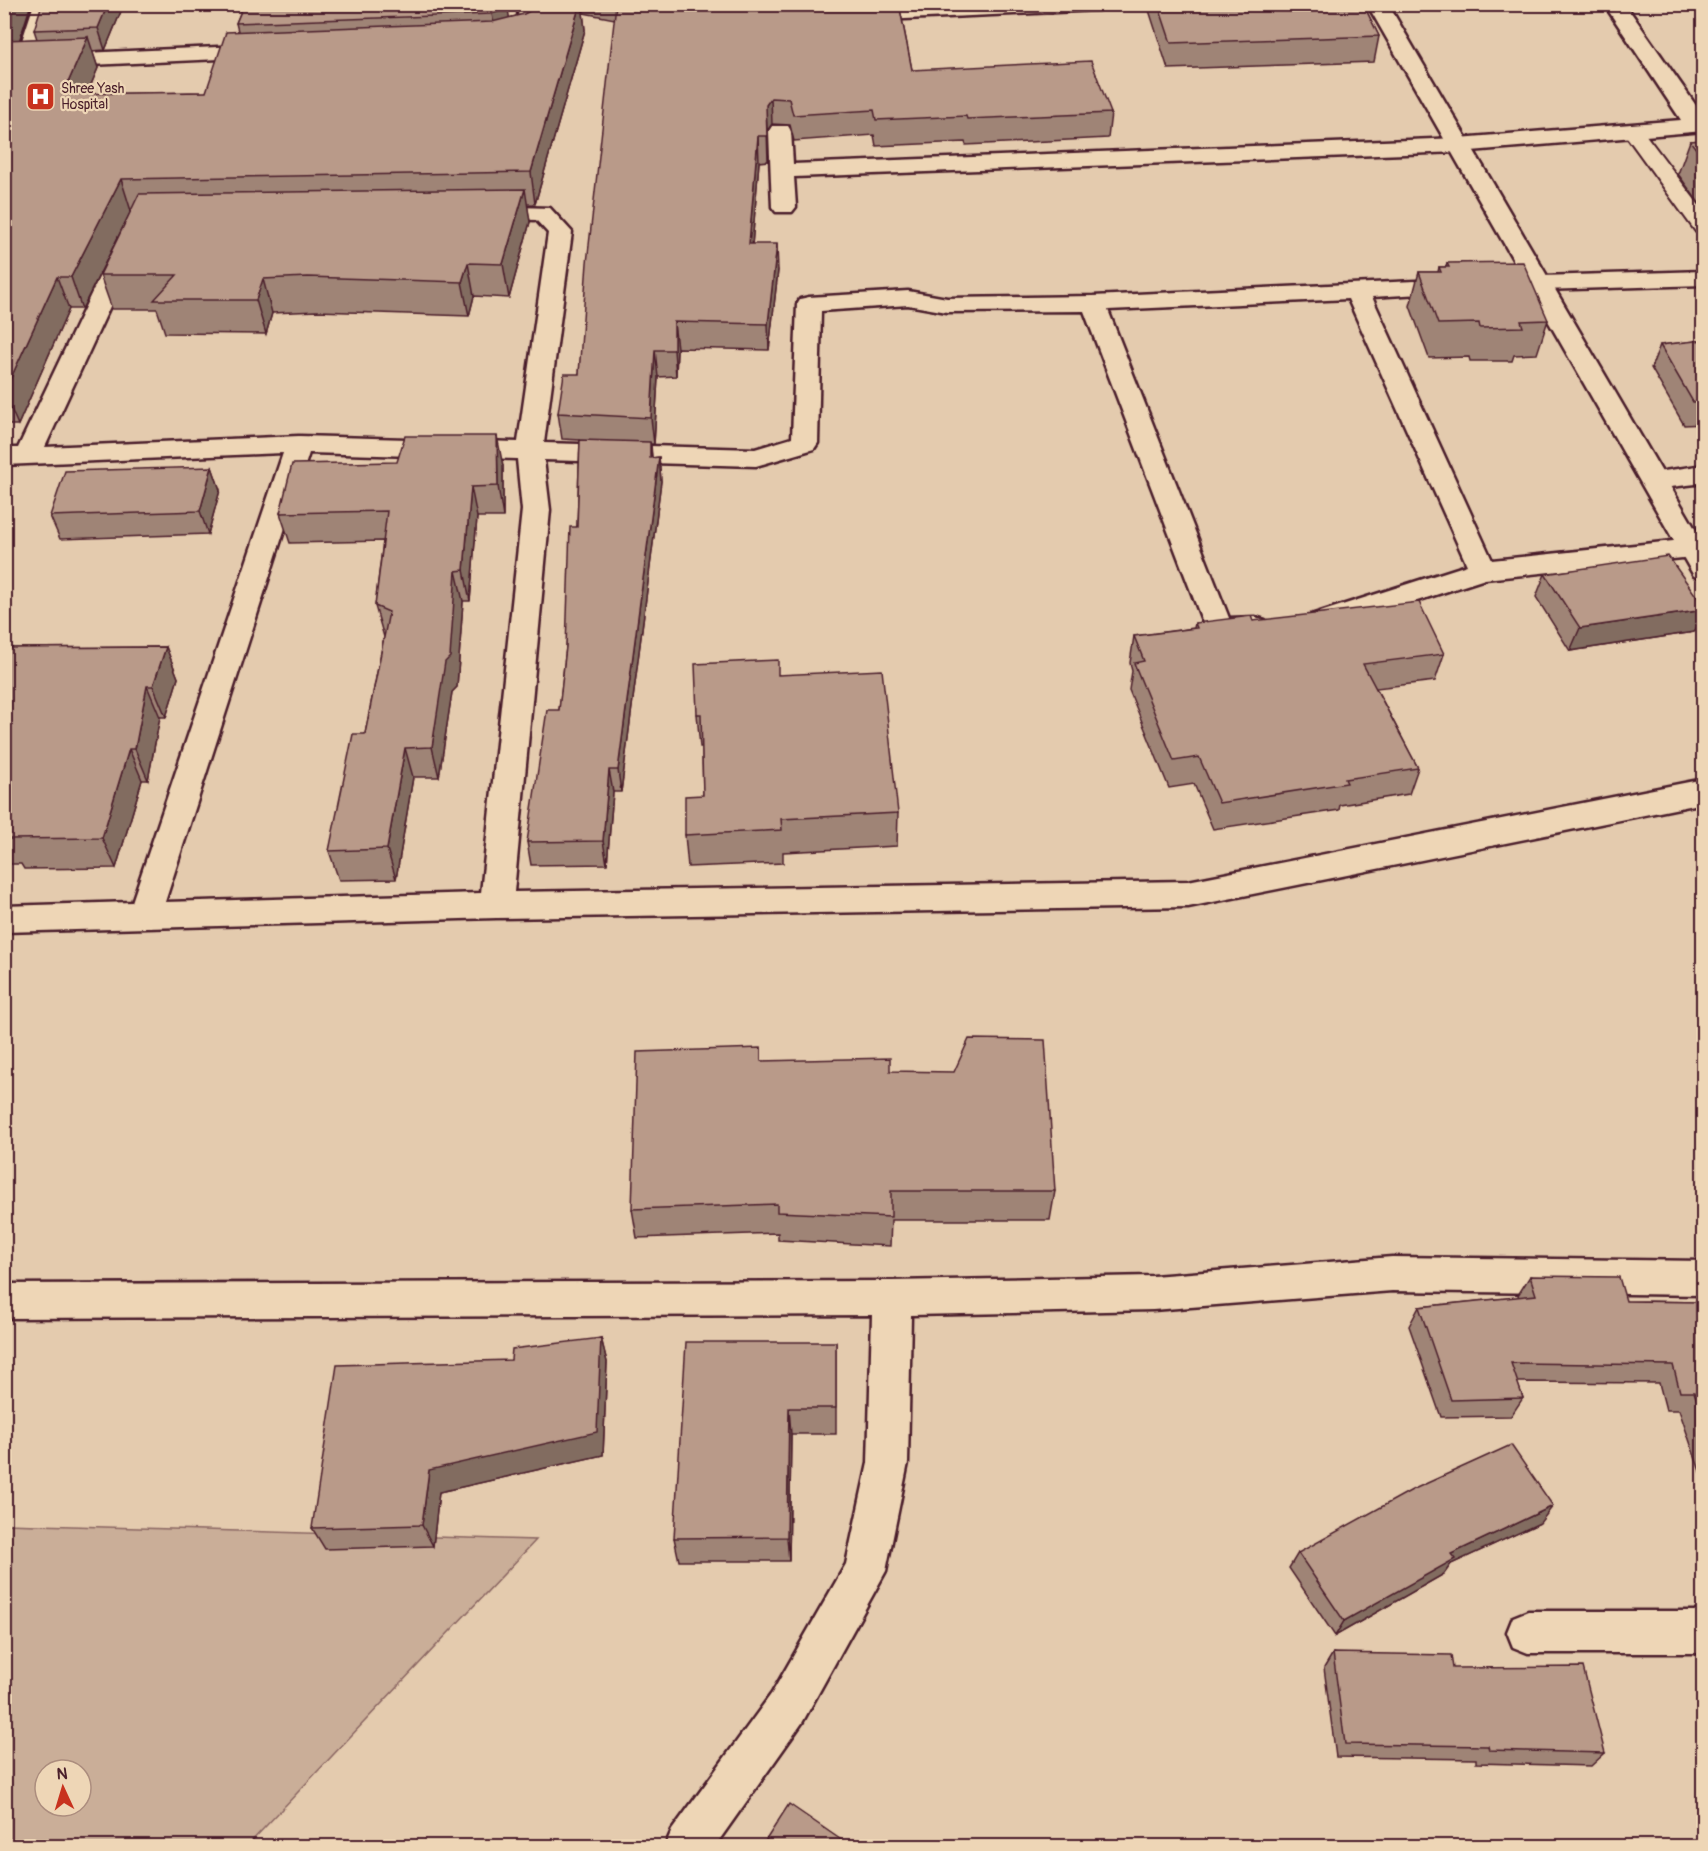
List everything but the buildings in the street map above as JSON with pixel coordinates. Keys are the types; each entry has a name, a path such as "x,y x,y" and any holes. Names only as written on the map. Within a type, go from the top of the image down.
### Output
{"street":[{"path":"26,62 44,4"},
{"path":"484,45 515,40 527,34 529,4"},
{"path":"811,13 1098,4"},
{"path":"1093,303 1219,628 1307,626 1483,570 1698,558 1593,371 1539,283 1377,4"},
{"path":"1614,4 1700,124"},
{"path":"4,63 278,51"},
{"path":"781,171 1459,145 1700,124"},
{"path":"780,131 784,207"},
{"path":"459,214 542,213 560,232 530,452 536,510 496,905"},
{"path":"134,228 16,456 299,444 756,458 805,443 809,304 908,298 947,305 1093,303 1356,290 1704,278"},
{"path":"1356,290 1483,570"},
{"path":"144,915 299,444"},
{"path":"1654,480 1704,474"},
{"path":"4,919 496,905 1188,894 1704,791"},
{"path":"4,1300 892,1298 1153,1293 1392,1274 1704,1278"},
{"path":"688,1846 787,1708 865,1571 888,1463 892,1298"},
{"path":"1528,1632 1704,1632"}],"lane":[{"path":"1632,130 1704,227"}],"shaded area":[{"path":"5,1524 536,1540 247,1846 5,1846"}],"place":[{"name":"Shree Yash Hospital","path":"40,96"}]}
